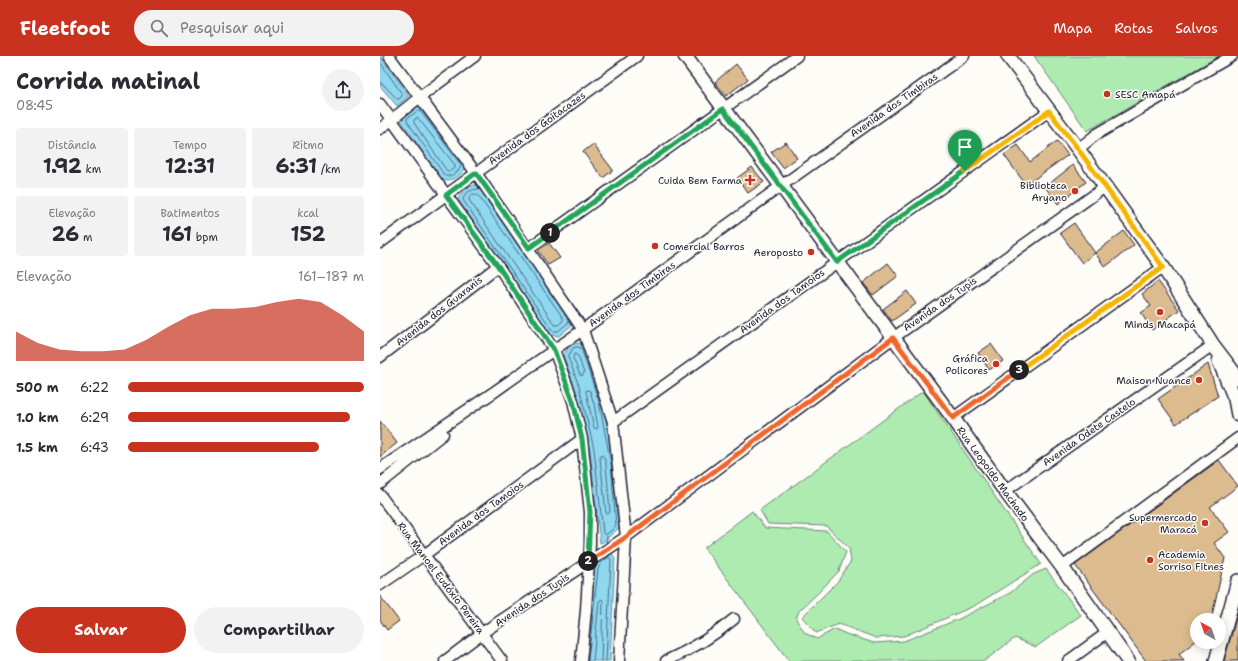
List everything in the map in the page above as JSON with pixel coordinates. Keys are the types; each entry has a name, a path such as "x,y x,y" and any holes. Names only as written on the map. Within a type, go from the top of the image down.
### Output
{"main road":[{"name":"Rua Leopoldo Machado","path":"685,56 953,418 1062,567 1128,661"},
{"path":"1008,56 1106,187 1163,267 1213,345 1238,378"},
{"path":"1213,345 1235,399 1238,415"},
{"path":"1216,661 1236,596 1238,581"}],"street":[{"path":"389,56 417,99 475,174 529,248 581,331 613,422 623,538 619,661"},
{"path":"380,129 417,99 475,56"},
{"name":"Avenida dos Goitacazes","path":"380,243 637,56"},
{"path":"529,248 797,56"},
{"name":"Avenida dos Timbiras","path":"380,469 557,348 964,56"},
{"path":"1078,149 1097,134 1232,56"},
{"path":"380,104 393,119 557,348 573,401 582,439 590,512 589,562 581,661"},
{"name":"Avenida dos Tamoios","path":"613,422 1049,111"},
{"name":"Avenida dos Tupis","path":"444,661 482,633 623,538 893,338 1106,187"},
{"name":"Avenida dos Guaranis","path":"380,357 498,266"},
{"path":"953,418 1163,267"},
{"name":"Avenida Odete Castelo","path":"1005,491 1213,345"},
{"name":"Avenida dos Timbiras","path":"380,484 494,392"},
{"path":"1062,567 1238,438"},
{"name":"Avenida dos Tamoios","path":"380,585 424,555 582,439"},
{"name":"Rua Manoel Eudóxio Pereira","path":"380,495 502,661"},
{"path":"666,661 683,653 724,628 734,618"},
{"path":"1068,661 1108,632"}],"green space":[{"name":"SESC Amapá","path":"1034,56 1219,56 1087,131"},
{"path":"923,391 1041,564 974,606 904,636 876,638 839,624 816,633 802,617 838,581 851,561 849,548 826,526 768,524 760,510"},
{"path":"752,511 765,528 827,531 846,552 839,571 799,611 796,619 805,633 817,639 835,629 874,643 904,641 959,619 1010,593 1034,574 1046,569 1081,615 1036,647 1015,638 984,661 789,661 704,548"}],"water":[{"path":"380,56 409,96 397,106 380,86"},
{"path":"420,105 467,166 460,175 443,181 400,119"},
{"path":"481,184 573,317 572,325 559,336 551,335 458,199 467,188"},
{"path":"578,343 583,344 602,401 615,463 620,527 600,543 590,450 575,387 563,355 568,346"},
{"path":"610,551 615,558 610,661 584,661 594,567 598,560"}],"building":[{"path":"736,64 748,79 726,96 715,82"},
{"path":"1057,141 1068,155 1026,185 1004,155 1018,145 1030,162"},
{"path":"786,142 797,158 783,168 771,152"},
{"path":"593,144 613,170 603,178 583,152"},
{"path":"1073,165 1086,182 1058,204 1045,187"},
{"name":"Cuida Bem Farma","path":"752,167 764,182 748,193 737,178"},
{"path":"1074,223 1095,253 1082,263 1060,233"},
{"path":"1124,231 1134,245 1105,267 1095,253"},
{"path":"549,243 560,258 548,265 538,250"},
{"path":"888,263 898,276 873,295 863,283"},
{"name":"Minds Macapá","path":"1158,281 1179,310 1152,330 1141,313 1151,306 1142,294"},
{"path":"907,291 916,304 892,321 883,309"},
{"path":"991,344 1003,361 989,370 978,353"},
{"name":"Maison Nuance","path":"1208,364 1218,396 1176,424 1158,399"},
{"path":"380,421 397,443 380,457"},
{"name":"Academia Sorriso Fitnes","path":"1219,460 1238,486 1210,507 1229,532 1214,543 1225,558 1213,613 1190,613 1190,645 1179,654 1184,661 1146,661 1075,565"},
{"path":"380,596 399,621 387,630 380,620"},
{"path":"1238,611 1238,661 1224,661"}],"waterway":[{"path":"606,546 607,537"}],"place":[{"name":"SESC Amapá","path":"1107,94"},
{"name":"Cuida Bem Farma","path":"750,180"},
{"name":"Biblioteca Aryano","path":"1075,191"},
{"name":"Comercial Barros","path":"655,246"},
{"name":"Aeroposto","path":"811,252"},
{"name":"Minds Macapá","path":"1160,312"},
{"name":"Gráfica Policores","path":"996,364"},
{"name":"Maison Nuance","path":"1199,380"},
{"name":"Supermercado Maracá","path":"1205,523"},
{"name":"Academia Sorriso Fitnes","path":"1150,560"}],"route":[{"path":"723,109 837,262 965,171 1049,111 1163,267 953,418 893,338 626,537 588,562 590,544 590,512 582,439 573,401 554,350 498,266 446,195 476,173 529,248 723,109"}]}
